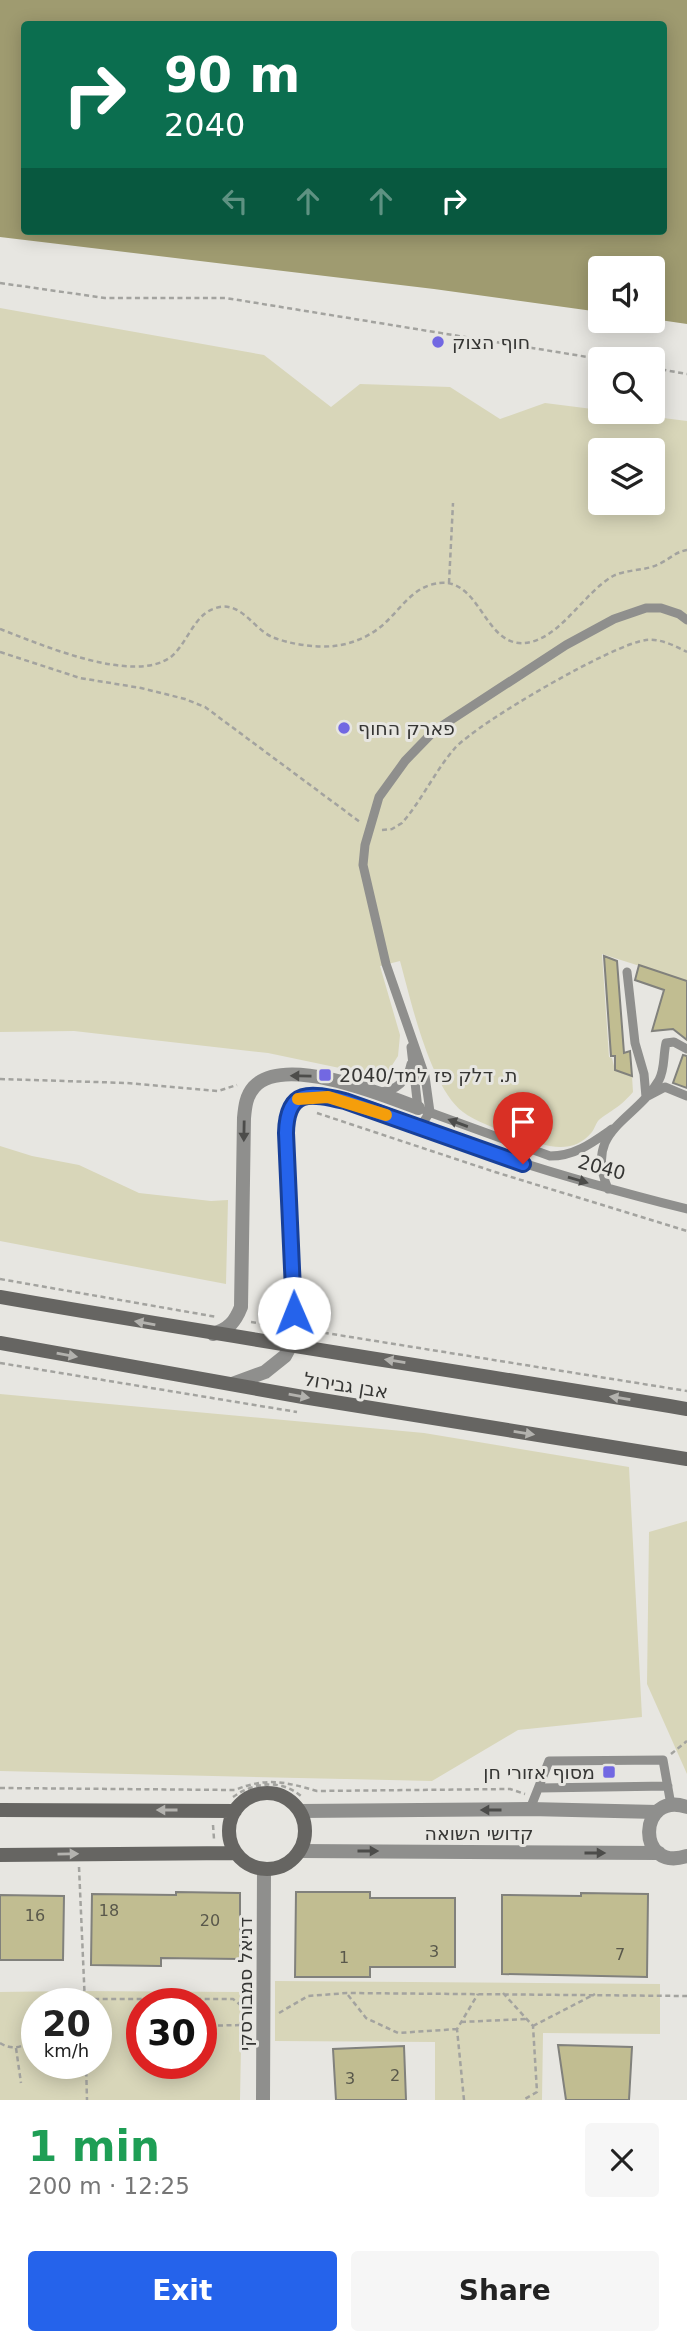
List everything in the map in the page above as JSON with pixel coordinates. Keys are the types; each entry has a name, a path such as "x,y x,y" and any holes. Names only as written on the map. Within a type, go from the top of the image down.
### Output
{"street":[{"name":"2040","path":"236,1320 241,1307 242,1291 244,1118 248,1095 253,1088 265,1079 304,1075 321,1077 376,1092 424,1110"},
{"name":"2040","path":"287,1115 292,1103 298,1099 328,1097 420,1127"},
{"path":"232,1384 265,1372 285,1356 292,1345 294,1328 287,1115"},
{"name":"אבן גבירול","path":"0,1297 212,1334 687,1409"},
{"path":"212,1334 229,1328 236,1320"},
{"name":"אבן גבירול","path":"0,1343 316,1399 687,1459"},
{"path":"0,1810 232,1806 255,1794 268,1792 292,1801 300,1811 306,1831 299,1851 284,1865 264,1868 254,1866 236,1853 229,1832 232,1806"},
{"name":"קדושי השואה","path":"300,1811 535,1798 664,1808 687,1807"},
{"path":"659,1853 650,1841 648,1833 652,1818 664,1808"},
{"name":"קדושי השואה","path":"299,1851 659,1853 673,1859 687,1856"},
{"path":"0,1855 236,1853"},
{"name":"דניאל סמבורסקי","path":"263,2100 264,1868"}],"lane":[{"path":"420,1127 424,1110 425,1076 386,964 365,883 363,865 369,830 379,797 405,761 434,731 534,665 614,619 633,611 661,608 687,620"},
{"path":"627,972 635,1043 644,1074 646,1097 665,1087 687,1096"},
{"path":"409,1035 424,1110"},
{"name":"2040","path":"424,1110 550,1156 566,1155 612,1129 646,1097 659,1079 664,1066 666,1043 674,1042 687,1049"},
{"path":"376,1092 393,1089 406,1078 412,1056"},
{"name":"2040","path":"420,1127 470,1147 608,1189 687,1209"},
{"path":"608,1189 601,1162 604,1144 612,1129"},
{"path":"664,1808 668,1786 663,1760 550,1761 535,1798 668,1786"}],"path":[{"path":"0,283 105,298 226,298 588,357"},
{"path":"665,370 687,374"},
{"path":"449,583 453,503"},
{"path":"0,629 57,650 104,662 146,667 162,663 174,654 199,621 213,609 232,607 244,613 269,636 290,643 333,646 358,641 384,625 414,594 430,585 449,583 462,587 495,631 510,640 528,643 544,638 614,576 659,565 676,552 687,550"},
{"path":"0,652 80,678 141,688 205,707 369,830 392,830 402,822 456,747 511,707 622,646 649,639 669,643 687,652"},
{"path":"0,1079 127,1083 218,1091 241,1084"},
{"path":"287,1115 296,1117 302,1110 307,1110 687,1231"},
{"path":"0,1279 236,1320 687,1391"},
{"path":"663,1760 687,1741"},
{"path":"0,1788 235,1790 252,1783 271,1781 317,1791 510,1789 535,1798"},
{"path":"232,1806 241,1791 279,1784 317,1805 318,1811"},
{"path":"78,1854 84,1988"},
{"path":"347,1993 366,2018 398,2033 457,2029"},
{"path":"281,2013 308,1996 347,1993 687,1996"},
{"path":"464,2100 457,2029 478,1993"},
{"path":"503,1993 533,2026 537,2092 523,2100"},
{"path":"533,2026 596,1994"},
{"path":"217,1999 233,1999 250,2013 242,2025 217,2025"},
{"path":"461,2022 527,2019"},
{"path":"0,2043 21,2047"},
{"path":"16,2048 20,2083"},
{"path":"86,2079 87,2100"}],"shaded area":[{"path":"0,0 687,0 687,324 665,321 665,256 588,256 588,310 434,289 0,237"},
{"name":"פארק החוף","path":"0,308 264,355 331,407 360,384 450,387 500,419 545,403 588,408 588,424 665,424 665,418 687,421 687,981 602,954 609,1057 612,1058 615,1070 632,1076 633,1092 621,1104 599,1120 584,1140 566,1147 527,1139 489,1126 463,1112 451,1100 431,1064 400,961 380,966 400,1035 398,1056 389,1070 373,1075 268,1053 74,1031 0,1032"},
{"path":"0,1146 32,1156 79,1165 139,1193 211,1201 228,1200 226,1284 0,1241"},
{"path":"0,1394 424,1433 629,1467 642,1717 518,1730 432,1781 0,1771"},
{"path":"687,1521 687,1774 647,1684 649,1532"},
{"path":"275,1981 660,1984 660,2034 543,2033 542,2100 435,2100 435,2042 275,2041"},
{"path":"112,1991 126,1991 126,2079 217,2079 217,1992 242,1992 240,2100 0,2100 0,1992 21,1992 21,2079 112,2079"}],"building":[{"path":"604,956 617,961 624,1053 630,1051 632,1076 615,1070 615,1056 611,1056"},
{"path":"639,965 687,981 687,1040 673,1029 652,1031 664,990 635,980"},
{"path":"683,1055 687,1056 687,1088 673,1083"},
{"path":"176,1892 240,1893 240,1959 161,1958 161,1966 91,1965 92,1894 176,1895"},
{"path":"296,1892 370,1892 370,1898 455,1898 455,1967 370,1967 370,1977 295,1977"},
{"path":"581,1893 648,1894 647,1977 502,1974 502,1895 581,1896"},
{"path":"0,1895 64,1896 63,1960 0,1960"},
{"path":"558,2045 632,2047 629,2100 566,2100"},
{"path":"404,2046 406,2100 336,2100 333,2049"}],"slow traffic":[{"path":"298,1099 328,1097 386,1115"}],"place":[{"name":"חוף הצוק","path":"438,342"},
{"name":"פארק החוף","path":"344,728"},
{"name":"ת. דלק פז למד/2040","path":"325,1075"},
{"name":"מסוף אזורי חן","path":"609,1772"}],"route":[{"path":"294,1313 286,1133 287,1115 292,1103 298,1099 316,1096 345,1101 523,1164"}]}
